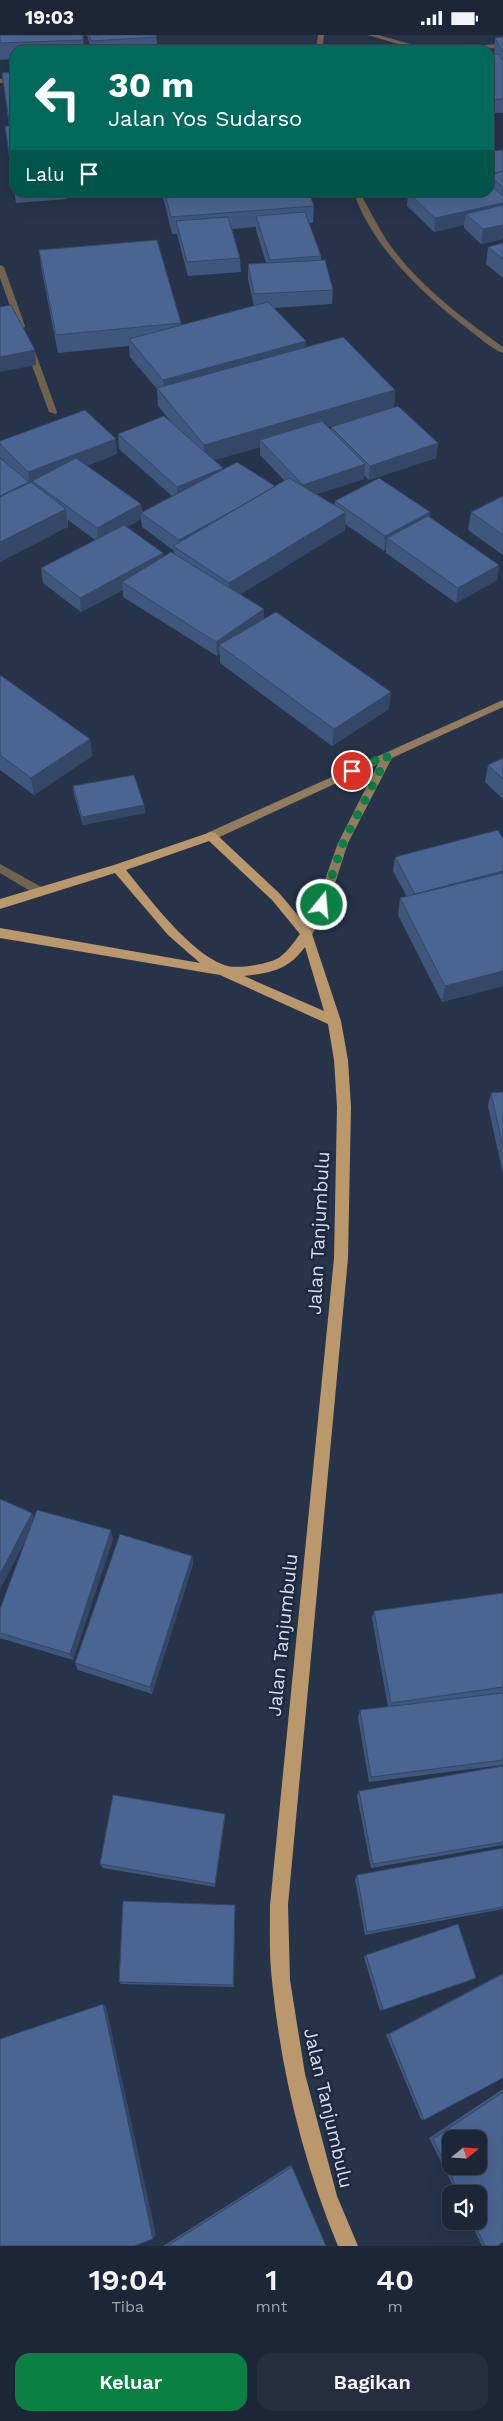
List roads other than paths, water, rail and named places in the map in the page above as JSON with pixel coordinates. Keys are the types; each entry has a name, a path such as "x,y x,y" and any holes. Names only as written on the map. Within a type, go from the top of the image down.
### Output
{"highway":[{"path":"0,904 118,868 210,836 276,897 306,934 289,956 280,963 264,968 227,972 33,941 0,933"},
{"path":"118,868 179,939 194,952 227,972 334,1021"},
{"name":"Jalan Tanjumbulu","path":"306,934 334,1021 341,1060 344,1107 341,1258 279,1905 281,1980 296,2074 327,2196 348,2246"}],"main road":[{"path":"210,836 503,703"},
{"path":"306,934 322,905 343,843 388,755"}],"street":[{"path":"371,35 410,45"},
{"path":"359,197 371,221 396,258 420,283 473,329 503,351"},
{"path":"0,267 53,412"},
{"path":"0,868 41,892"}]}
